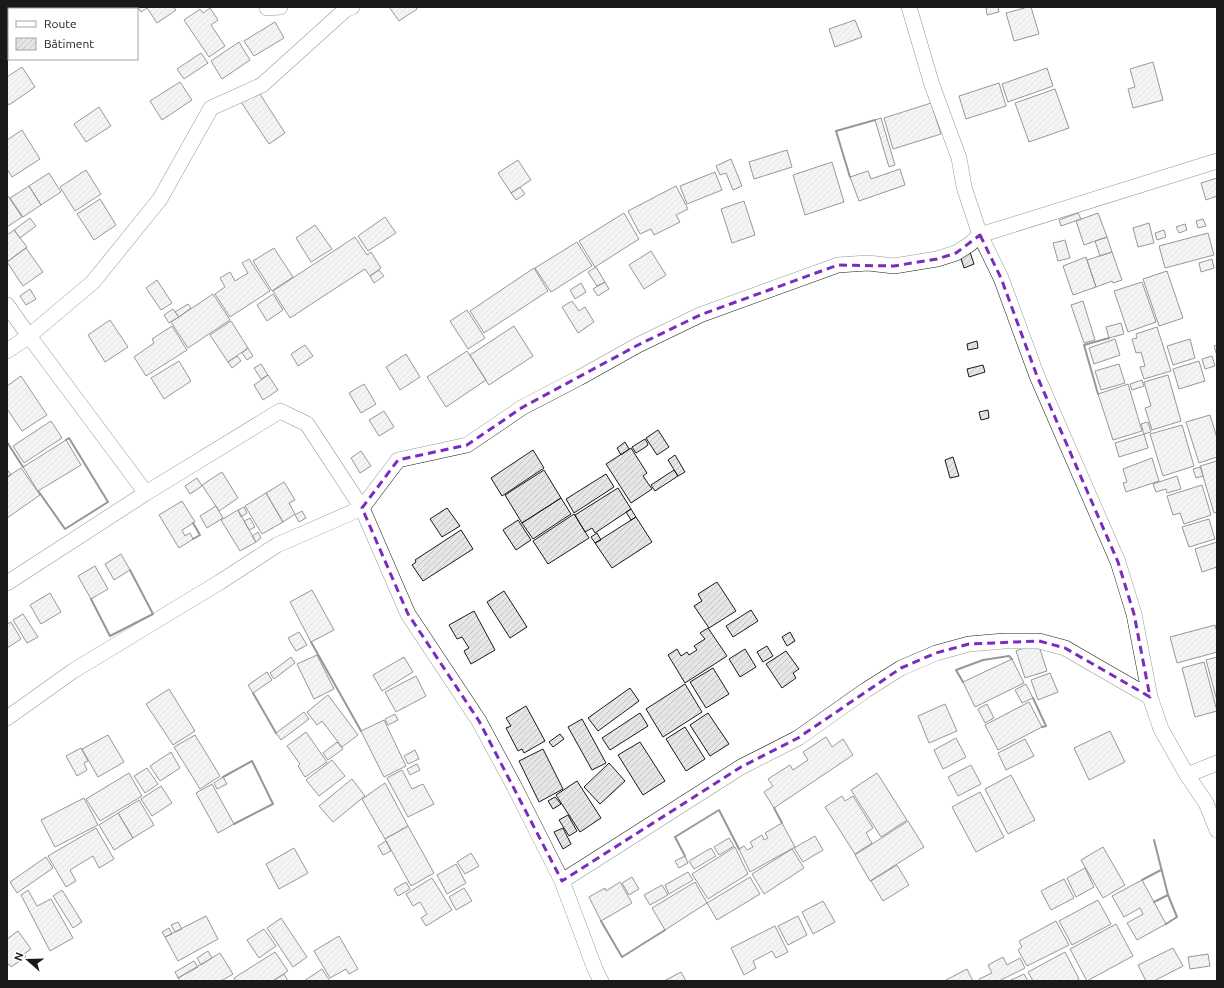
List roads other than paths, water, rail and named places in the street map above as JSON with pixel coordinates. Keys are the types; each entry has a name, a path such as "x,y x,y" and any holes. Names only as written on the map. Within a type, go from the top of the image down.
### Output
{"street":[{"path":"7,351 29,336 93,282 160,199 211,108 262,85 345,10 352,7"},
{"path":"909,7 932,85 959,158 964,187 980,235 1001,278 1037,376 1118,562 1134,614 1150,697 1161,729 1187,775 1206,803 1217,830"},
{"path":"7,718 73,671 220,582 277,545 362,508 398,460 466,445 523,407 638,345 700,315 838,265 868,263 894,266 937,259 956,253 980,235 1217,161"},
{"path":"7,305 146,493"},
{"path":"7,583 146,493 280,411 307,424 362,508 408,614 479,721 514,786 562,882 601,981"},
{"path":"562,882 741,767 798,738 866,690 901,668 936,653 969,644 1004,641 1039,641 1065,648 1150,697"},
{"path":"1187,775 1217,763"}]}
